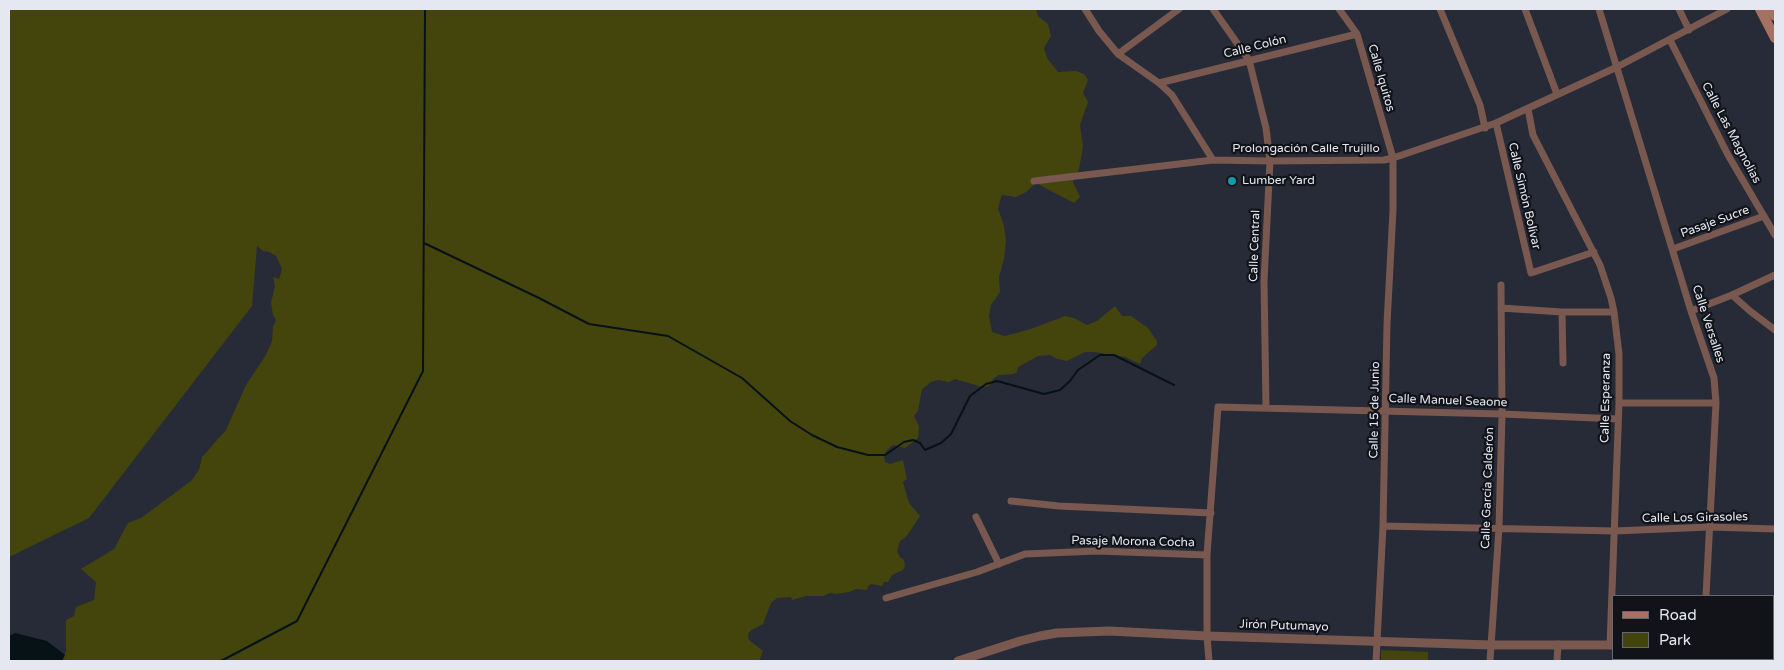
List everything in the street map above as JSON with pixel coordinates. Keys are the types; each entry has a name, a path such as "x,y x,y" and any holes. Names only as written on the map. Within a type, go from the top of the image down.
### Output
{"main road":[{"path":"1760,9 1775,38"},
{"path":"1771,9 1775,16"}],"street":[{"path":"1085,9 1099,31 1118,54 1159,83 1172,95 1213,160"},
{"path":"1118,54 1179,9"},
{"name":"Calle Central","path":"1213,9 1249,60 1266,128 1270,161 1264,281 1266,407"},
{"name":"Calle Iquitos","path":"1338,9 1357,34 1393,158"},
{"path":"1440,9 1480,105 1485,128"},
{"path":"1525,9 1558,94"},
{"name":"Calle Versalles","path":"1599,9 1691,311 1714,378 1716,403 1708,526 1706,595"},
{"path":"1679,9 1689,30"},
{"name":"Prolongación Calle Trujillo","path":"1034,182 1213,160 1384,160 1393,158 1485,128 1528,109 1617,67 1727,9"},
{"name":"Calle Colón","path":"1159,83 1357,34"},
{"name":"Calle Las Magnolias","path":"1670,40 1728,155 1775,235"},
{"name":"Calle Esperanza","path":"1528,109 1533,135 1594,252 1611,298 1614,312 1619,354 1619,403 1613,595"},
{"name":"Calle Simón Bolívar","path":"1496,123 1530,273 1594,252"},
{"name":"Calle 15 de Junio","path":"1376,661 1384,526 1387,324 1393,210 1393,158"},
{"name":"Pasaje Sucre","path":"1673,249 1764,216"},
{"path":"1691,311 1775,276"},
{"name":"Calle García Calderón","path":"1490,661 1499,528 1502,414 1501,285"},
{"path":"1732,295 1775,330"},
{"path":"1502,308 1562,312 1614,312"},
{"path":"1562,312 1563,363"},
{"path":"1619,403 1716,403"},
{"name":"Calle Manuel Seaone","path":"1211,513 1218,407 1502,414 1618,419"},
{"path":"1011,501 1059,506 1211,513 1207,555 1207,636 1209,661"},
{"path":"976,517 999,564"},
{"name":"Calle Los Girasoles","path":"1384,526 1615,531 1708,526 1775,529"},
{"name":"Pasaje Morona Cocha","path":"886,598 977,572 1025,554 1097,551 1207,555"},
{"name":"Jirón Putumayo","path":"963,660 1020,641 1057,634 1109,631 1491,645 1612,645"},
{"path":"1557,661 1558,644"}],"green space":[{"path":"9,9 1036,9 1038,16 1048,24 1051,36 1044,48 1047,58 1058,72 1076,71 1084,74 1088,80 1083,93 1088,102 1080,125 1083,147 1079,169 1073,182 1080,197 1074,203 1036,183 1026,192 1016,197 1002,195 998,208 1004,226 1006,241 999,277 1000,292 991,305 989,316 992,332 1005,336 1031,329 1065,316 1074,318 1087,325 1097,321 1115,306 1122,316 1131,316 1148,328 1157,341 1157,345 1142,358 1140,364 1125,357 1094,352 1085,352 1067,361 1050,355 1038,356 1018,367 1017,372 1014,374 999,375 994,378 989,386 982,387 955,379 949,382 938,380 931,382 922,389 918,411 914,416 919,426 918,438 905,448 893,445 886,451 884,457 885,462 890,464 903,460 907,479 903,482 909,503 920,516 907,536 900,541 897,551 904,560 905,566 903,570 892,575 888,582 884,582 882,586 871,584 867,590 856,589 849,592 830,593 823,596 806,596 792,600 791,597 777,598 771,603 763,624 748,634 749,640 763,651 759,661 62,661 66,651 66,620 74,616 76,607 94,600 96,582 81,569 114,549 128,523 141,518 191,481 199,470 202,457 226,430 246,385 266,355 272,341 273,327 276,320 271,303 275,286 273,277 279,279 282,269 276,256 263,251 257,246 252,306 89,518 9,557"},
{"path":"1381,650 1428,652 1428,661 1381,661"}],"shaded area":[{"path":"15,633 47,641 65,655 62,661 9,661 9,636"}],"waterway":[{"path":"221,661 297,621 423,371 425,9"},
{"path":"424,243 589,324 668,336 742,378 790,421 812,435 837,447 868,455 885,455 904,442 913,440 920,443 925,450 941,443 951,434 970,396 986,384 997,381 1044,394 1060,390 1078,370 1100,355 1114,355 1174,385"}],"place":[{"name":"Lumber Yard","path":"1232,181"}]}
